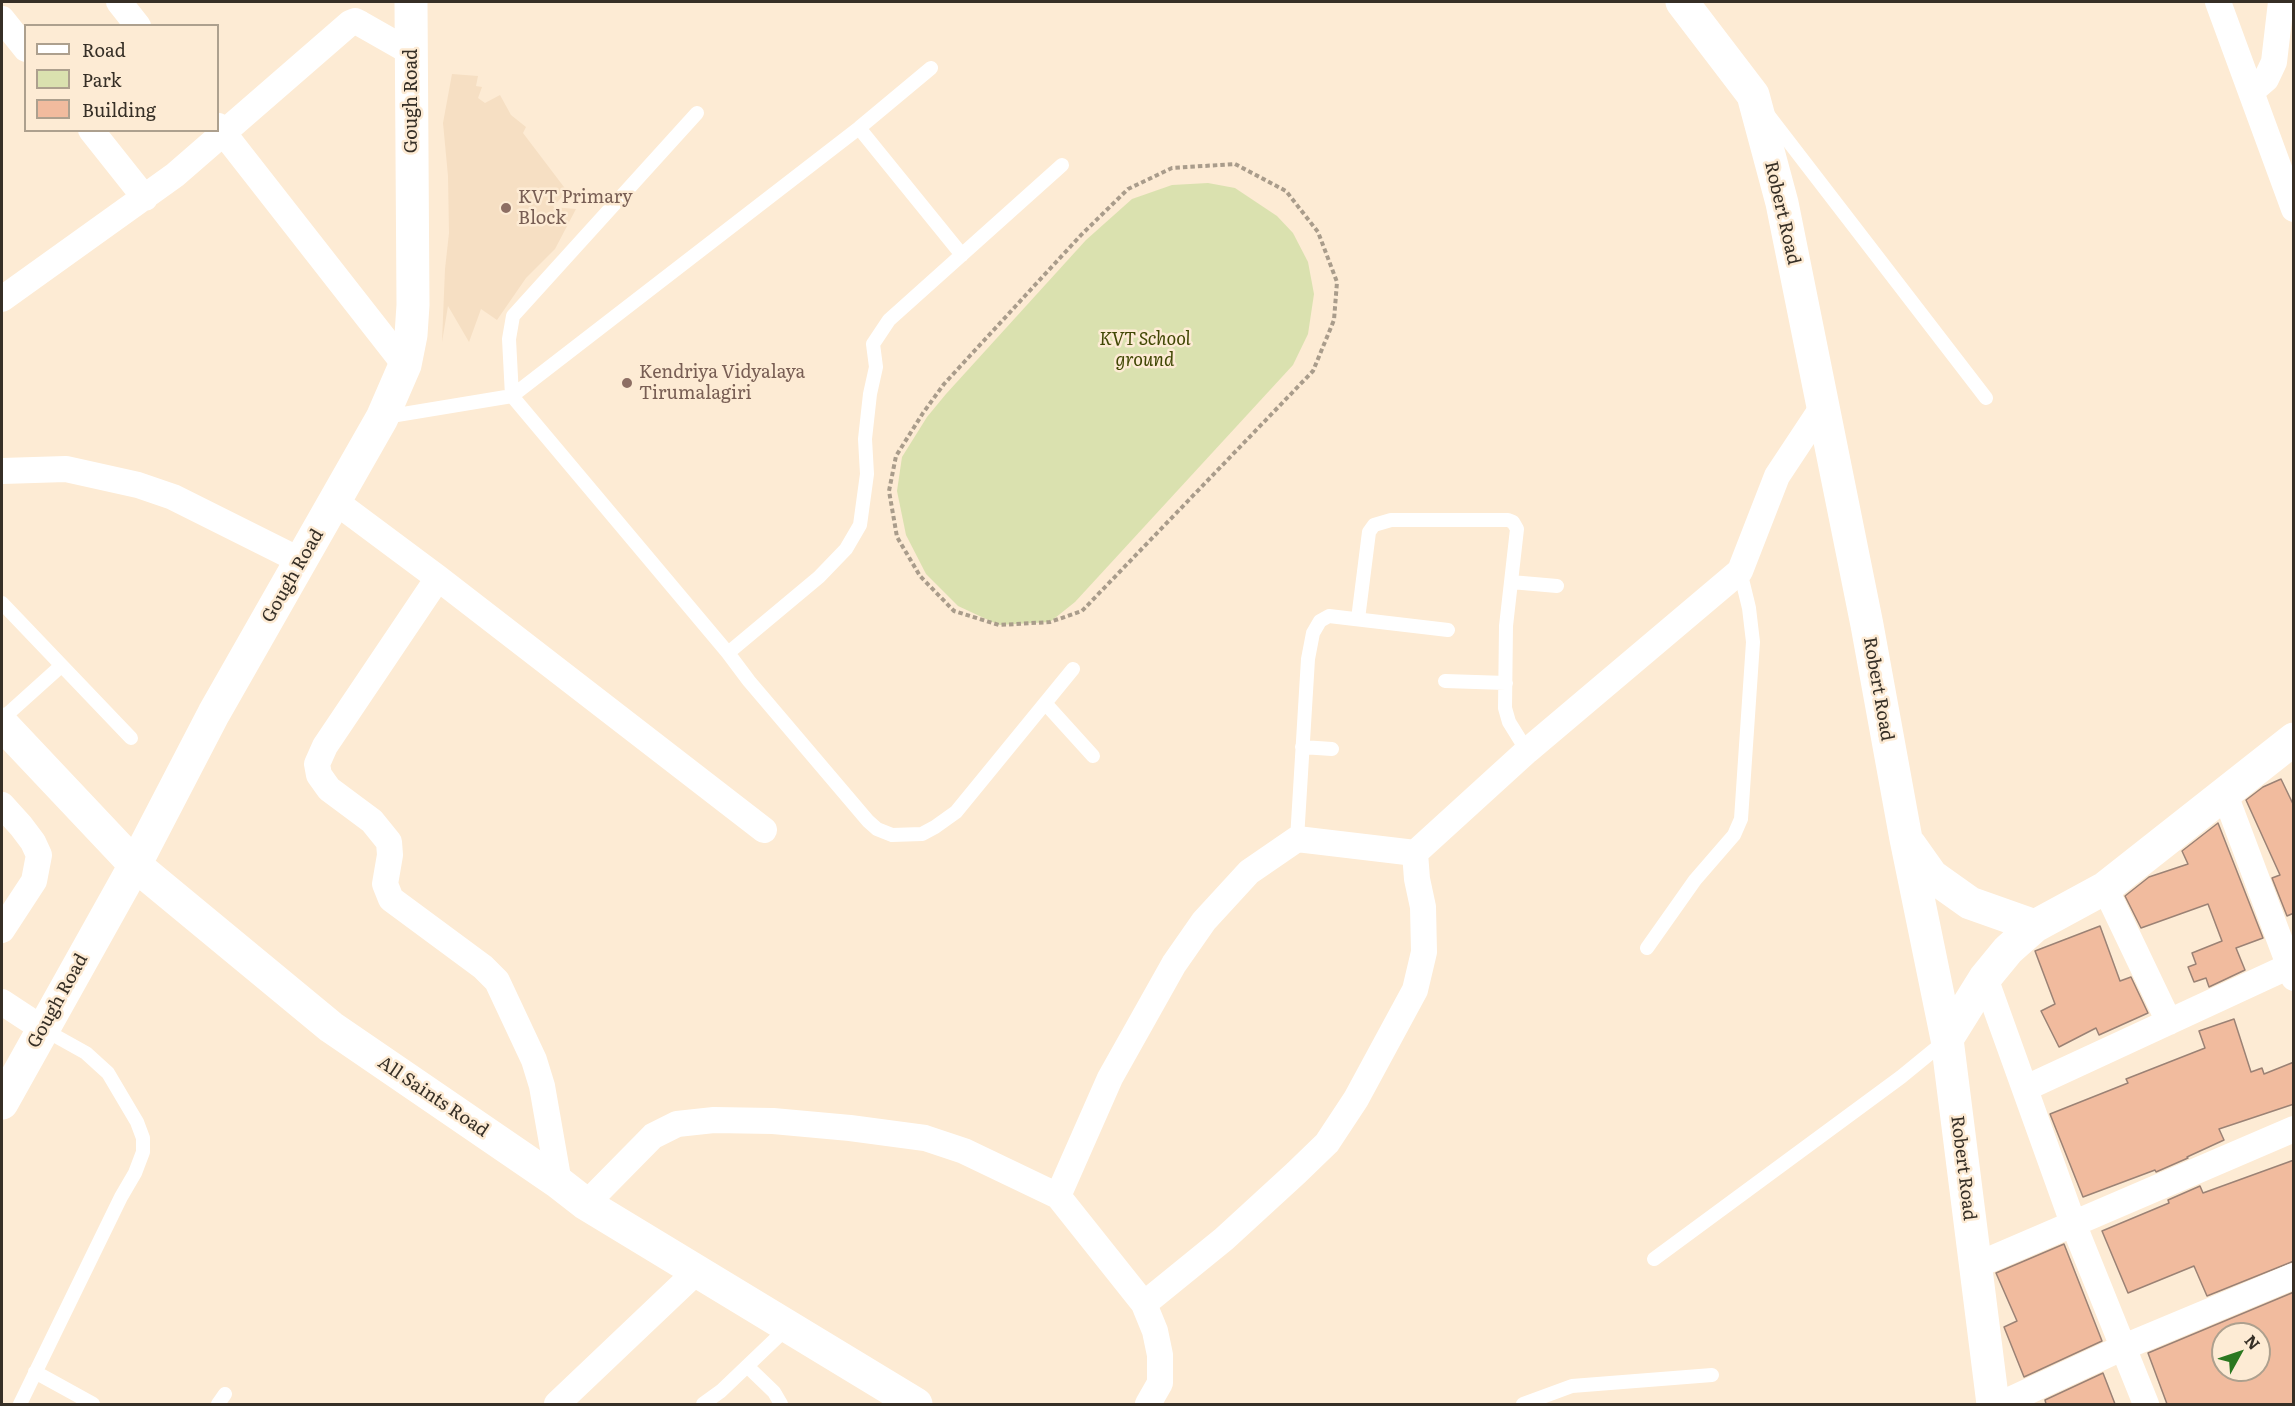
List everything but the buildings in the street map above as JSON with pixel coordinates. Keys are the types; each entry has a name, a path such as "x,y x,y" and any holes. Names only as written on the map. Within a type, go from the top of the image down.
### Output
{"street":[{"path":"119,2 136,24"},
{"name":"Gough Road","path":"2,1103 135,865 214,713 382,418 405,365 411,335 413,305 411,2"},
{"name":"Robert Road","path":"1685,2 1753,95 1782,203 1947,1039 1993,1404"},
{"path":"2218,2 2252,92 2281,180 2294,209"},
{"path":"2252,92 2266,79 2274,62 2281,2"},
{"path":"2,19 24,46"},
{"path":"405,365 220,130 350,23 355,21 412,53"},
{"path":"93,132 145,198"},
{"path":"2,299 145,198 218,132"},
{"path":"1058,1196 1110,1078 1174,964 1204,921 1249,872 1297,839 1415,853 1527,752 1740,571 1777,476 1822,408"},
{"path":"2,471 66,469 138,485 173,497 301,561"},
{"path":"336,502 764,830"},
{"path":"438,578 325,746 317,764 319,775 329,789 372,821 389,842 390,855 386,884 391,899 483,967 497,981 534,1060 542,1086 559,1183"},
{"name":"All Saints Road","path":"2,724 135,865 331,1027 559,1183 586,1204 916,1404"},
{"path":"1947,1039 1985,978 2008,950 2035,926 2104,888 2294,739"},
{"path":"2026,1088 2169,1022 2292,969 2224,792"},
{"path":"2,805 33,842 39,855 34,881 2,930"},
{"path":"1906,839 1932,876 1970,903 2035,926"},
{"path":"1144,1304 1224,1239 1296,1173 1327,1143 1356,1099 1415,990 1424,952 1423,907 1415,853"},
{"path":"2104,888 2169,1022"},
{"path":"1985,978 2073,1223 2146,1404"},
{"path":"2,1002 43,1029"},
{"path":"586,1204 653,1136 677,1124 714,1120 784,1122 925,1138 964,1151 1058,1196 1144,1304 1155,1331 1160,1355 1160,1383 1148,1404"},
{"path":"1975,1266 2294,1130"},
{"path":"557,1404 697,1271"},
{"path":"2001,1404 2124,1347 2294,1276"}],"lane":[{"path":"382,418 512,396 859,128 931,68"},
{"path":"1753,95 1986,398"},
{"path":"697,113 513,316 509,339 512,396 749,681 877,829 892,835 922,834 956,812 1073,669"},
{"path":"859,128 962,255"},
{"path":"728,653 819,578 846,549 860,525 867,474 865,439 870,394 876,367 873,344 889,320 1062,165"},
{"path":"1358,619 1369,532 1374,525 1381,521 1508,520 1516,526 1506,626 1505,708 1509,722 1527,752"},
{"path":"1647,948 1695,880 1734,835 1741,819 1753,642 1749,608 1740,571"},
{"path":"1511,582 1557,586"},
{"path":"2,603 131,738"},
{"path":"1297,839 1308,659 1313,633 1320,621 1329,616 1448,630"},
{"path":"2,719 61,666"},
{"path":"1445,681 1506,683"},
{"path":"1045,703 1094,756"},
{"path":"1302,747 1332,749"},
{"path":"20,1404 121,1197 135,1173 142,1152 142,1138 137,1122 108,1073 86,1053 43,1029"},
{"path":"1654,1259 1901,1077 1947,1039"},
{"path":"703,1404 789,1327"},
{"path":"747,1366 774,1392 781,1404"},
{"path":"35,1372 93,1404"},
{"path":"1523,1404 1572,1386 1712,1375"}],"path":[{"path":"1235,164 1286,191 1318,232 1337,282 1334,320 1313,371 1082,610 1050,621 999,625 954,611 920,576 897,537 889,491 896,456 944,384 1081,235 1128,189 1172,168 1235,164"}],"shaded area":[{"name":"KVT Primary Block","path":"452,74 478,76 476,86 482,87 478,98 485,103 500,95 511,115 526,127 523,133 567,191 553,207 576,209 555,249 526,278 497,320 481,309 469,342 448,306 442,342 449,233 448,176 443,123"}],"green space":[{"name":"KVT School ground","path":"1208,183 1235,188 1277,216 1293,233 1308,262 1314,294 1308,334 1293,365 1075,602 1050,622 999,625 958,606 926,574 906,535 897,491 902,457 927,417 946,394 1086,240 1132,199 1172,185"}],"place":[{"name":"KVT Primary Block","path":"506,208"},
{"name":"Kendriya Vidyalaya Tirumalagiri","path":"627,383"}]}
